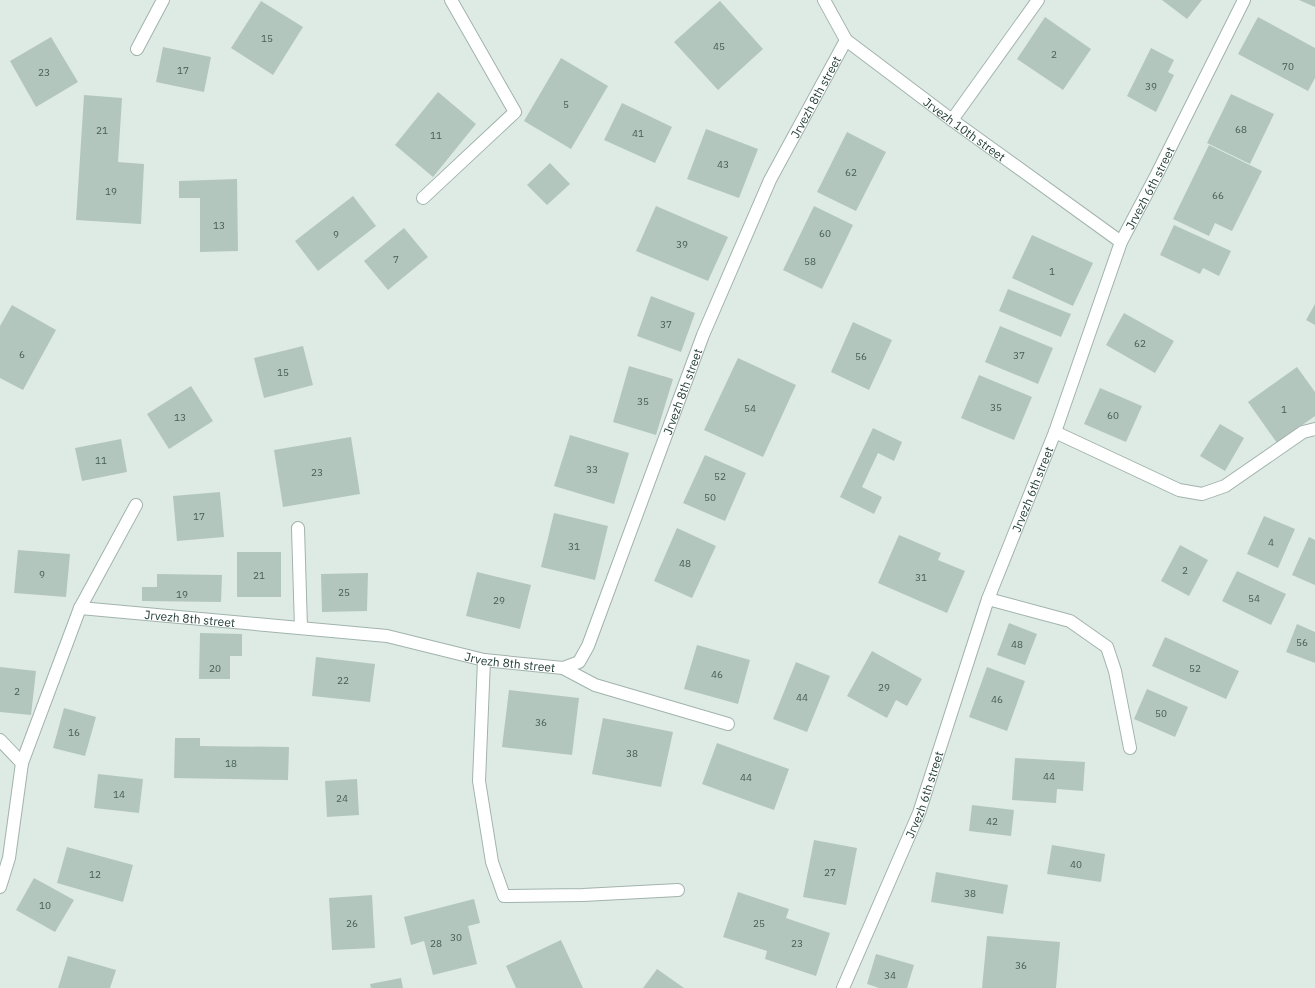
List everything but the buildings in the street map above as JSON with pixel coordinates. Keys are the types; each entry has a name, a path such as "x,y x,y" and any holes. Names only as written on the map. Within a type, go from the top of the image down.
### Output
{"street":[{"path":"137,49 164,0"},
{"path":"423,198 515,112 451,0"},
{"name":"Jrvezh 10th street","path":"824,0 846,40 952,120 1121,242"},
{"path":"952,120 1038,0"},
{"name":"Jrvezh 6th street","path":"843,988 919,813 988,598 1055,432 1121,242 1157,174 1244,0"},
{"name":"Jrvezh 8th street","path":"80,608 387,636 484,660 563,668 579,662 588,646 703,335 770,180 846,40"},
{"path":"1055,432 1179,490 1202,494 1225,486 1303,432 1315,429"},
{"path":"0,887 9,858 22,763 80,608 136,505"},
{"path":"298,528 301,628"},
{"path":"988,598 1070,621 1107,647 1115,671 1130,748"},
{"path":"484,660 479,781 492,862 504,896 583,895 678,890"},
{"path":"563,668 595,685 728,724"},
{"path":"0,740 22,763"}]}
